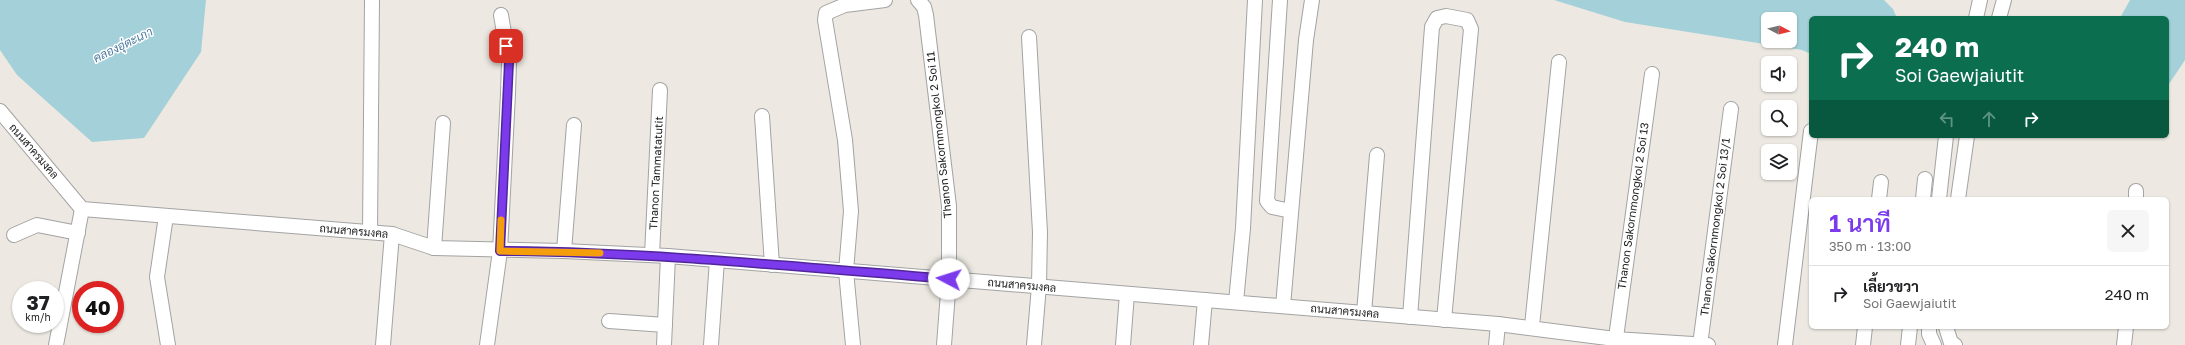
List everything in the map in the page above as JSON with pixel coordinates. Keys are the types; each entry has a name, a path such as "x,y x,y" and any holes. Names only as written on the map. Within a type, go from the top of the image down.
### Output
{"street":[{"path":"370,232 372,0"},
{"path":"853,345 846,271 851,211 846,140 824,20 826,13 845,5 885,0"},
{"name":"Thanon Sakornmongkol 2 Soi 11","path":"918,0 924,7 926,14 949,206 949,279 944,345"},
{"path":"1236,302 1243,228 1255,0"},
{"path":"1280,0 1267,201 1272,207 1291,211"},
{"path":"1283,306 1306,40 1312,0"},
{"path":"1976,16 1980,0"},
{"path":"2000,16 2004,0"},
{"path":"487,345 500,251 509,62 501,16"},
{"path":"1410,317 1432,27 1437,18 1446,16 1467,20 1471,29 1444,320"},
{"path":"1029,37 1040,232 1039,286 1034,345"},
{"path":"1532,326 1559,62"},
{"name":"Thanon Sakornmongkol 2 Soi 13","path":"1615,342 1652,74"},
{"name":"Thanon Tammatatutit","path":"652,255 660,90"},
{"name":"Thanon Sakornmongkol 2 Soi 13/1","path":"1700,345 1731,108"},
{"name":"ถนนสาครมงคล","path":"0,111 82,209 392,234 434,248 500,251 564,251 668,256 1532,326 1615,342 1708,345"},
{"path":"762,116 772,265"},
{"path":"434,248 443,123"},
{"path":"564,251 574,125"},
{"path":"1785,345 1810,138"},
{"path":"1939,197 1945,140"},
{"path":"1958,197 1966,140"},
{"path":"1364,313 1377,155"},
{"path":"1923,197 1925,179"},
{"path":"1879,197 1881,182"},
{"path":"56,345 82,209"},
{"path":"166,216 157,277 168,345"},
{"path":"14,235 37,225 78,232"},
{"path":"383,345 392,234"},
{"path":"664,345 668,256"},
{"path":"711,345 717,260"},
{"path":"1123,345 1127,294"},
{"path":"1201,345 1205,300"},
{"path":"609,321 665,325"},
{"path":"1496,345 1498,324"},
{"path":"1863,345 1865,329"},
{"path":"1908,345 1910,329"},
{"path":"1929,329 1929,334 1934,345"},
{"path":"1947,329 1951,343 1955,345"},
{"path":"2124,345 2126,329"}],"water":[{"name":"คลองอุ่ตะเภา","path":"0,0 206,0 201,52 144,138 92,142 17,75 0,50"},
{"path":"1554,0 1884,0 1893,9 1896,16 1809,16 1809,53 1802,50 1789,48 1797,48 1797,12 1761,12 1761,44 1625,22"},
{"path":"2130,0 2185,0 2185,60 2169,84 2169,16 2121,16"}],"slow traffic":[{"path":"501,220 500,251 564,251 600,253"}],"route":[{"path":"506,46 509,62 500,251 564,251 652,255 949,279"}]}
